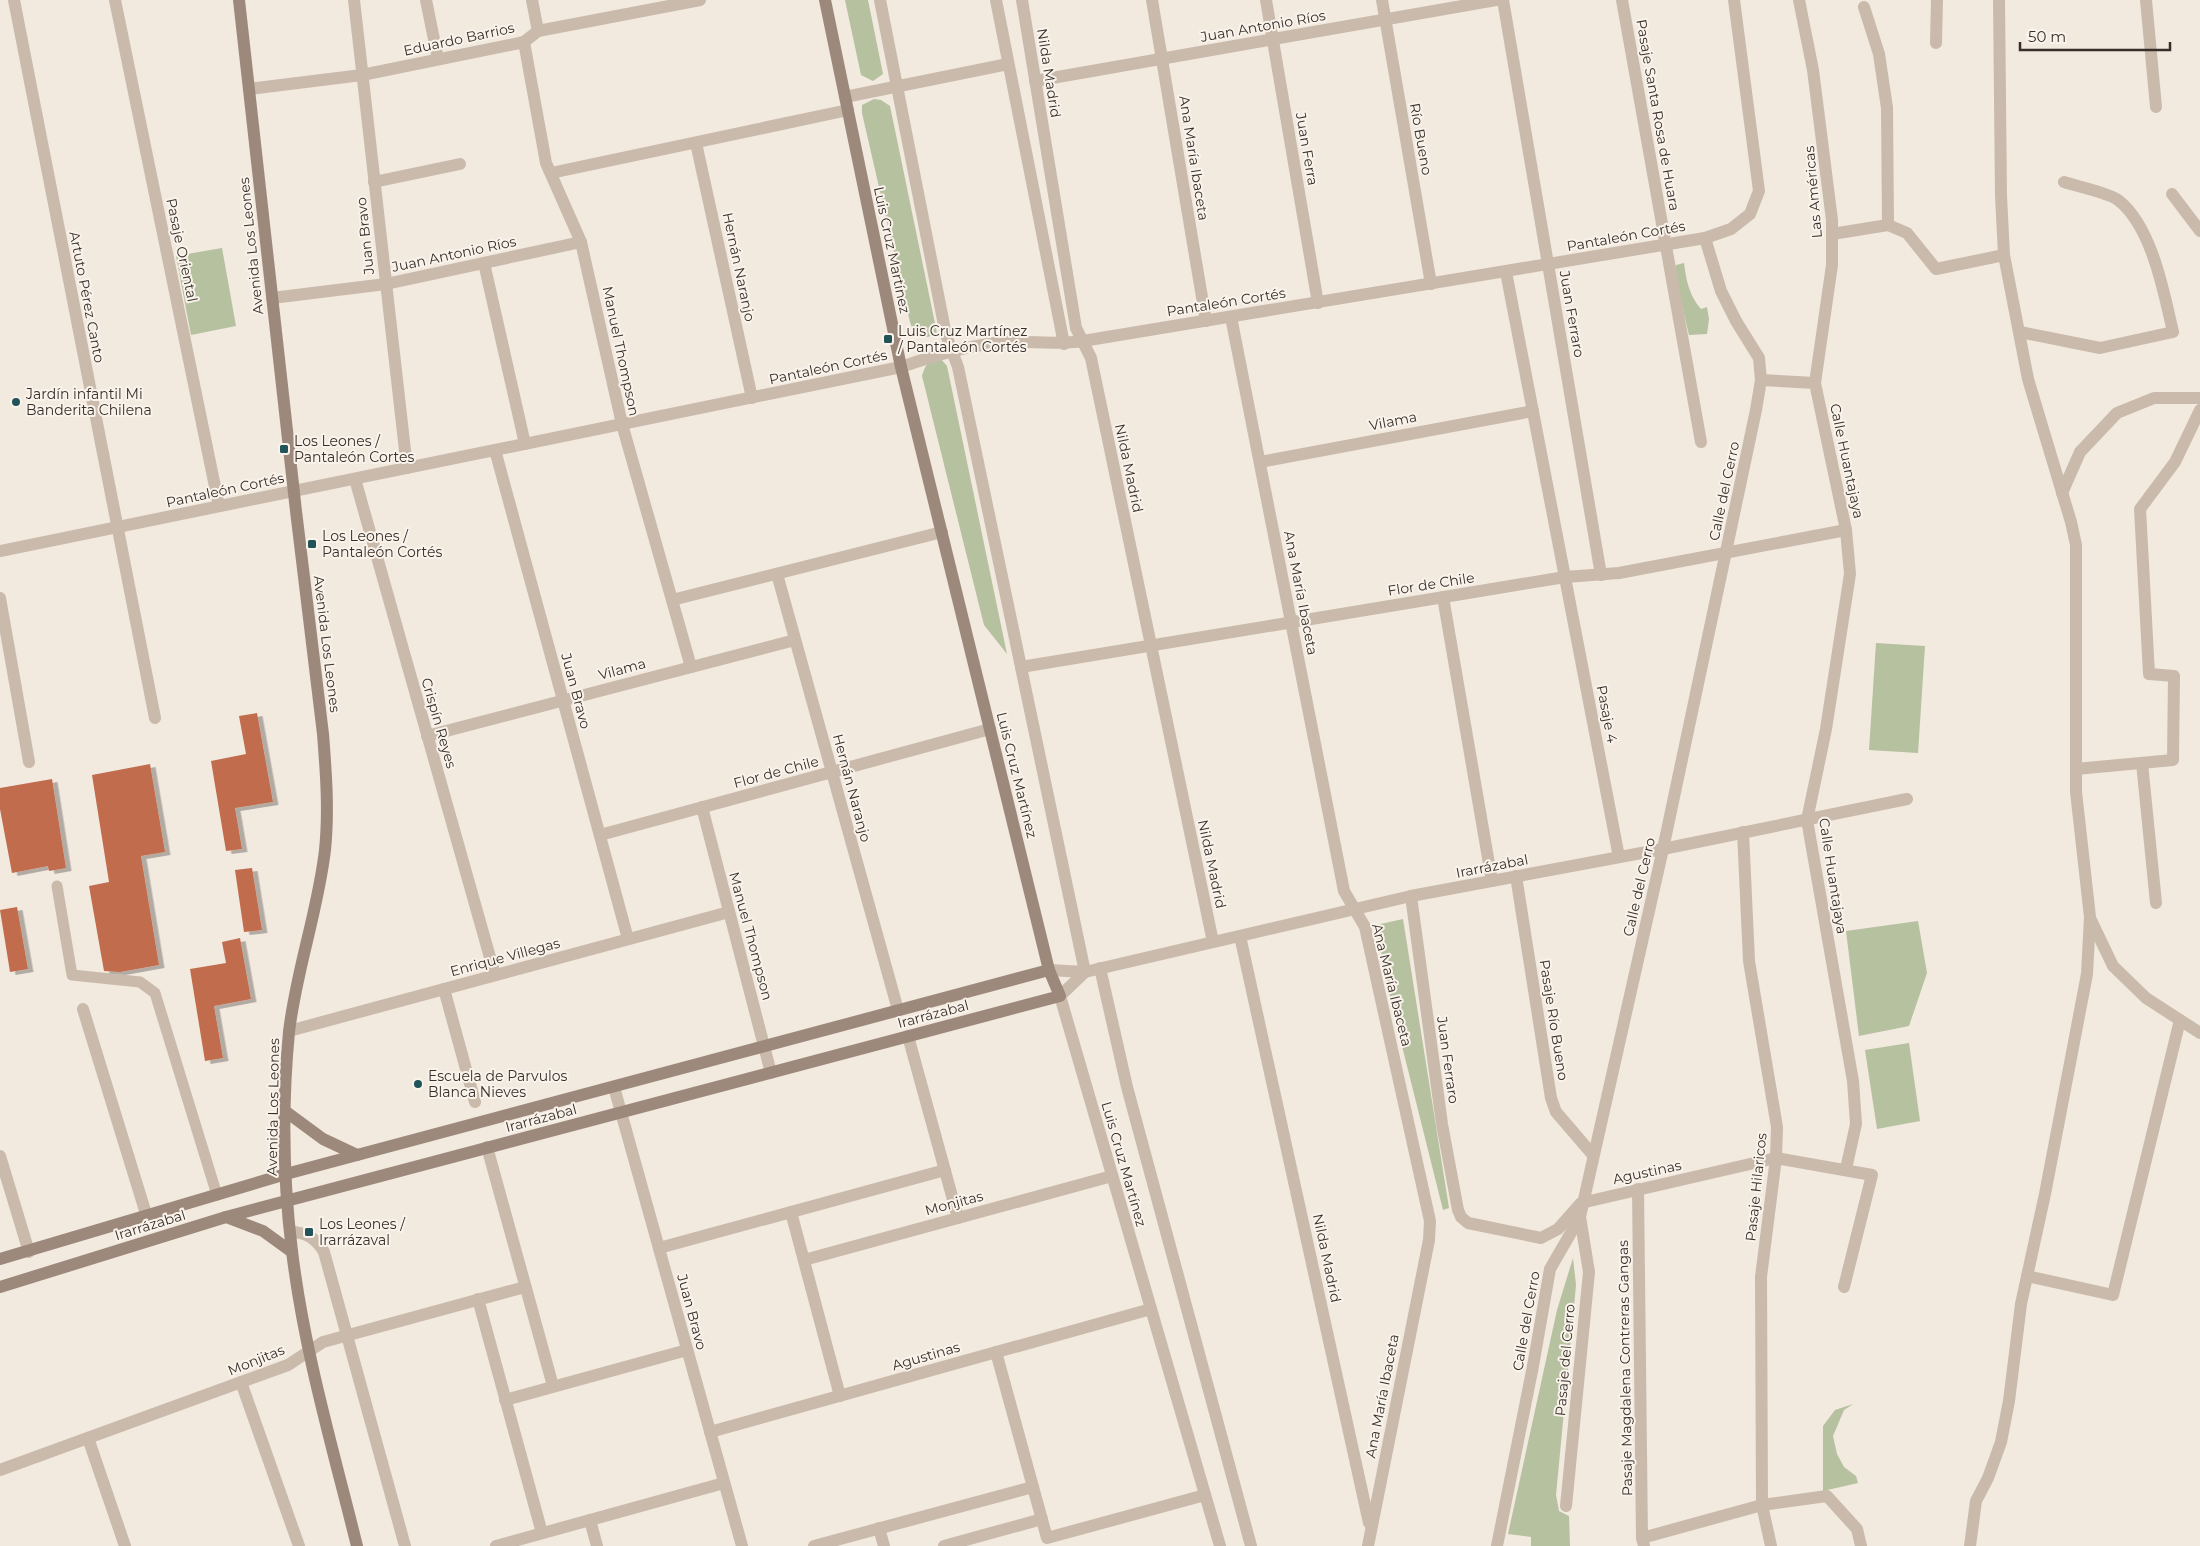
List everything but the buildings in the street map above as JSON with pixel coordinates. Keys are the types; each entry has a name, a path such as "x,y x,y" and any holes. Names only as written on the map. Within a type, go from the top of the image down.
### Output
{"street":[{"name":"Artuto Pérez Canto","path":"14,0 155,718"},
{"name":"Pasaje Oriental","path":"115,0 219,506"},
{"name":"Avenida Los Leones","path":"238,0 323,734 327,807 325,850 321,874 289,1031 285,1111 287,1200 292,1252 309,1351 357,1546"},
{"name":"Juan Bravo","path":"354,0 406,468"},
{"path":"426,0 438,59"},
{"path":"532,0 538,32"},
{"name":"Eduardo Barrios","path":"249,89 362,75 524,42 538,32 670,3 700,0"},
{"name":"Luis Cruz Martínez","path":"825,0 901,367 1050,970 1060,996 1220,1546"},
{"name":"Luis Cruz Martínez","path":"880,0 944,325 958,367 1085,972"},
{"path":"996,0 1064,344"},
{"name":"Nilda Madrid","path":"1022,0 1076,328 1091,358 1213,942"},
{"name":"Ana María Ibaceta","path":"1152,0 1206,321"},
{"name":"Juan Ferra","path":"1266,0 1318,303"},
{"name":"Río Bueno","path":"1382,0 1431,284"},
{"name":"Juan Antonio Ríos","path":"1036,81 1496,0"},
{"name":"Juan Ferraro","path":"1503,0 1601,575"},
{"name":"Pasaje Santa Rosa de Huara","path":"1622,0 1701,442"},
{"name":"Pantaleón Cortés","path":"0,551 901,367 952,350 1007,342 1064,344 1705,238 1730,229 1750,214 1759,191 1734,0"},
{"name":"Las Américas","path":"1799,0 1813,70 1824,144 1832,234 1832,265 1816,383"},
{"path":"1936,43 1937,0"},
{"path":"1970,1546 1976,1501 1988,1478 2002,1434 2009,1401 2021,1304 2045,1194 2087,974 2090,917 2076,792 2076,546 2071,522 2028,378 2004,255 2001,196 1999,0"},
{"path":"2146,0 2156,107"},
{"path":"1864,7 1879,54 1887,108 1888,225"},
{"name":"Manuel Thompson","path":"524,42 544,152 551,173 581,242 622,424 691,667"},
{"path":"845,97 1008,64"},
{"path":"551,173 848,110"},
{"name":"Hernán Naranjo","path":"696,143 752,398"},
{"path":"374,182 460,164"},
{"path":"2020,332 2100,348 2173,332 2159,272 2138,220 2118,199 2064,182"},
{"path":"2172,194 2200,232"},
{"path":"1832,234 1888,225 1907,234 1936,269 2004,255"},
{"name":"Calle del Cerro","path":"1497,1546 1533,1366 1550,1269 1580,1217 1581,1203 1663,849 1761,380 1759,358 1736,321 1721,291 1705,238"},
{"name":"Juan Antonio Ríos","path":"272,298 386,284 581,242"},
{"path":"484,263 525,444"},
{"path":"1506,272 1565,577"},
{"name":"Ana María Ibaceta","path":"1231,317 1344,891 1365,926 1430,1220 1429,1240 1370,1528 1368,1546"},
{"path":"1761,380 1816,383"},
{"name":"Calle Huantajaya","path":"1816,383 1846,530 1850,574 1826,729 1807,820 1852,1081 1856,1124 1846,1169"},
{"path":"2062,493 2080,452 2117,413 2154,398 2200,398"},
{"path":"2076,769 2173,760 2174,676 2149,674 2140,509 2175,462 2200,410"},
{"name":"Vilama","path":"1260,462 1533,411"},
{"name":"Juan Bravo","path":"495,450 628,939"},
{"name":"Crispín Reyes","path":"355,479 495,975"},
{"name":"Flor de Chile","path":"1021,667 1565,577 1601,575 1846,530"},
{"path":"672,600 942,532"},
{"name":"Hernán Naranjo","path":"776,574 898,1010"},
{"name":"Pasaje 4","path":"1565,577 1619,857"},
{"path":"1443,597 1492,881"},
{"path":"0,598 29,762"},
{"name":"Vilama","path":"427,736 795,640"},
{"name":"Flor de Chile","path":"600,835 990,729"},
{"path":"2142,763 2156,902"},
{"name":"Irarrázabal","path":"0,1259 29,1252 286,1174 1050,970 1085,972 1411,896 1663,849 1907,799"},
{"name":"Manuel Thompson","path":"702,807 771,1073"},
{"name":"Pasaje Hilaricos","path":"1743,832 1749,960 1777,1127 1776,1158 1760,1277 1762,1505 1771,1546"},
{"name":"Pasaje Río Bueno","path":"1516,876 1551,1098 1556,1112 1593,1155"},
{"name":"Juan Ferraro","path":"1411,896 1442,1124 1458,1210 1461,1217 1468,1223 1541,1238 1558,1229 1581,1203"},
{"name":"Enrique Villegas","path":"289,1031 729,912"},
{"path":"2090,917 2113,966 2146,998 2200,1033"},
{"name":"Nilda Madrid","path":"1240,936 1370,1528"},
{"name":"Luis Cruz Martínez","path":"1100,968 1127,1087 1251,1546"},
{"name":"Irarrázabal","path":"0,1287 287,1200 1060,996 1085,972"},
{"path":"444,989 475,1102"},
{"path":"83,1009 147,1216"},
{"path":"2028,1276 2113,1295 2180,1020"},
{"path":"908,1036 958,1218"},
{"name":"Juan Bravo","path":"614,1086 742,1546"},
{"path":"285,1111 323,1139 357,1155"},
{"path":"487,1147 553,1386"},
{"path":"0,1156 29,1252"},
{"name":"Agustinas","path":"1581,1203 1776,1158 1846,1169"},
{"path":"1844,1287 1872,1174 1846,1169"},
{"path":"659,1248 945,1170"},
{"name":"Monjitas","path":"804,1260 1112,1176"},
{"name":"Pasaje Magdalena Contreras Gangas","path":"1638,1189 1643,1542"},
{"path":"791,1212 840,1396"},
{"path":"226,1217 263,1231 292,1252"},
{"name":"Pasaje del Cerro","path":"1566,1506 1588,1272 1580,1217"},
{"path":"290,1232 306,1234 320,1244 326,1260 405,1546"},
{"name":"Monjitas","path":"0,1470 288,1365 323,1342 525,1287"},
{"path":"478,1300 542,1533"},
{"name":"Agustinas","path":"710,1432 1151,1309"},
{"path":"505,1400 687,1350"},
{"path":"996,1352 1047,1538 1205,1495"},
{"path":"241,1382 299,1546"},
{"path":"88,1438 125,1546"},
{"path":"496,1546 724,1482"},
{"path":"814,1546 1033,1487"},
{"path":"1643,1542 1762,1505 1827,1496 1857,1530 1861,1546"},
{"path":"944,1546 1042,1519"},
{"path":"590,1520 597,1546"},
{"path":"879,1528 884,1546"}],"lane":[{"path":"57,886 72,975 140,982 155,993 217,1195"}],"green space":[{"path":"845,0 868,0 883,74 873,81 861,75"},
{"path":"874,99 881,100 890,106 937,333 928,337 919,336 913,330 910,322 862,113 862,105"},
{"path":"222,248 236,326 191,335 176,256"},
{"path":"1684,263 1687,281 1694,299 1701,309 1707,307 1709,319 1707,334 1689,335 1674,270 1676,265"},
{"path":"940,358 947,366 1007,654 984,625 922,376 928,364"},
{"path":"1876,643 1925,646 1918,753 1869,750"},
{"path":"1403,919 1449,1208 1443,1210 1391,1002 1376,925"},
{"path":"1918,921 1927,973 1909,1026 1859,1036 1846,931"},
{"path":"1909,1043 1920,1121 1877,1129 1865,1050"},
{"path":"1573,1258 1576,1285 1556,1495 1559,1511 1569,1516 1570,1546 1531,1546 1531,1537 1508,1534 1557,1310"},
{"path":"1853,1404 1844,1410 1833,1436 1837,1454 1844,1467 1856,1476 1858,1483 1823,1491 1823,1426 1835,1410"}],"place":[{"name":"Luis Cruz Martínez / Pantaleón Cortés","path":"888,339"},
{"name":"Jardín infantil Mi Banderita Chilena","path":"16,402"},
{"name":"Los Leones / Pantaleón Cortes","path":"284,449"},
{"name":"Los Leones / Pantaleón Cortés","path":"312,544"},
{"name":"Escuela de Parvulos Blanca Nieves","path":"418,1084"},
{"name":"Los Leones / Irarrázaval","path":"309,1232"}]}
